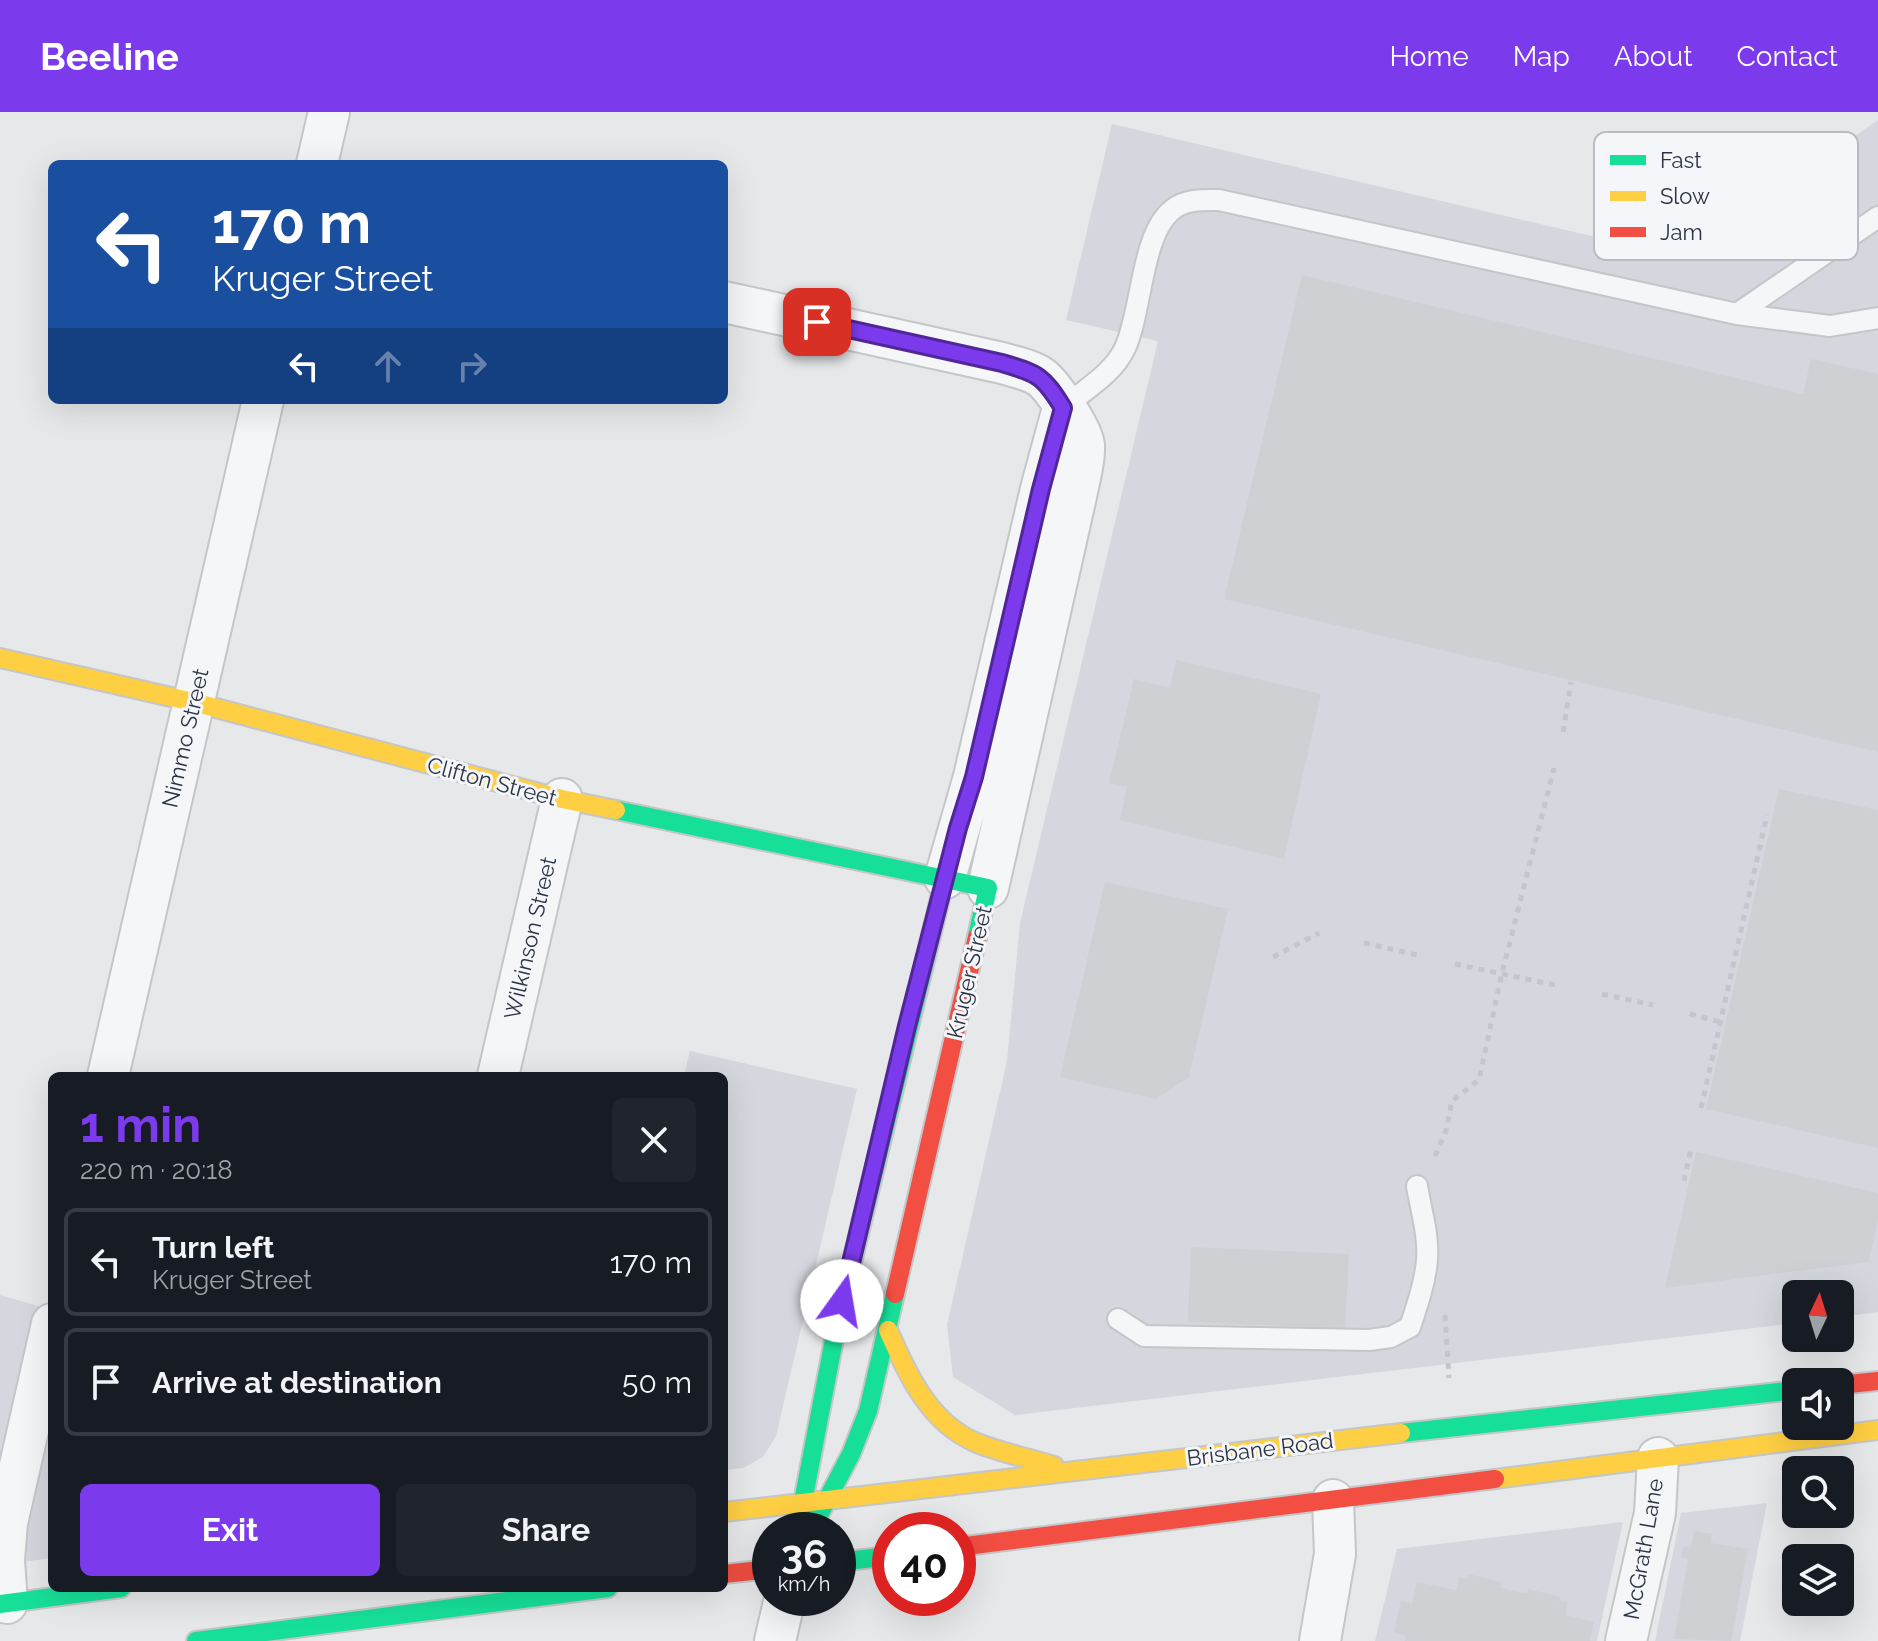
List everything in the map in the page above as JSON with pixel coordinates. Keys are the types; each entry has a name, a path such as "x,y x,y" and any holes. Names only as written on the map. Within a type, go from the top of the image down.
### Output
{"main road":[{"name":"Clifton Street","path":"0,658 193,702 562,799 988,888"},
{"name":"Kruger Street","path":"801,1512 837,1324 945,878"},
{"name":"Kruger Street","path":"820,1512 868,1411 988,888"},
{"path":"888,1330 912,1381 950,1429 986,1446 1071,1471"},
{"path":"1854,1384 1878,1381"},
{"name":"Brisbane Road","path":"728,1511 1311,1442 1782,1392"},
{"path":"976,1545 1878,1430"},
{"path":"728,1574 752,1571"},
{"path":"3,1604 92,1592"},
{"path":"212,1640 578,1592"}],"street":[{"path":"318,160 329,112"},
{"name":"Kruger Street","path":"728,303 1002,363 1040,376 1080,431 1085,445 1050,617 988,888"},
{"name":"Nimmo Street","path":"109,1072 262,404"},
{"name":"Kruger Street","path":"945,878 974,777 1063,408"},
{"name":"Wilkinson Street","path":"499,1072 562,799"},
{"path":"3,1604 7,1523 48,1342"},
{"name":"McGrath Lane","path":"1626,1641 1655,1513 1658,1458"},
{"path":"1320,1641 1335,1554 1333,1500"},
{"path":"775,1641 781,1616"}],"lane":[{"path":"1063,408 1110,370 1125,348 1157,227 1173,208 1198,199 1219,200 1737,314 1830,326 1878,318"},
{"path":"1858,231 1878,217"},
{"path":"1737,314 1815,260"},
{"path":"889,1103 937,1114"},
{"path":"1118,1319 1144,1336 1369,1340 1391,1337 1410,1327 1427,1261 1427,1242 1417,1186"}],"path":[{"path":"1563,732 1571,682"},
{"path":"1435,1156 1446,1131 1452,1101 1479,1080 1502,973 1554,768"},
{"path":"1701,1108 1760,862 1767,815"},
{"path":"1273,957 1319,933"},
{"path":"1364,943 1417,955"},
{"path":"1455,964 1560,986"},
{"path":"1602,994 1653,1005"},
{"path":"1690,1014 1721,1022"},
{"path":"1684,1181 1690,1166 1691,1149"}],"shaded area":[{"path":"1878,120 1878,1312 1854,1315 1854,1280 1782,1280 1782,1325 1015,1415 953,1377 947,1325 1007,1061 1020,923 1158,341 1066,320 1112,124 1594,237 1594,260 1858,260 1858,134"},
{"path":"690,1051 857,1089 776,1436 763,1457 743,1468 728,1470 728,1072 685,1072"},
{"path":"0,1295 48,1309 48,1559 0,1565"},
{"path":"1767,1503 1740,1641 1655,1641 1681,1513"},
{"path":"1623,1522 1597,1641 1375,1641 1397,1549"}],"building":[{"path":"1302,275 1803,394 1811,359 1878,374 1878,752 1224,599"},
{"path":"1176,660 1321,694 1284,859 1120,820 1127,787 1109,783 1134,679 1170,688"},
{"path":"1779,789 1878,810 1878,1148 1706,1109"},
{"path":"1105,882 1228,909 1189,1077 1156,1099 1060,1077"},
{"path":"1696,1152 1878,1193 1878,1220 1869,1262 1665,1288"},
{"path":"1191,1247 1349,1254 1345,1328 1188,1322"},
{"path":"1694,1531 1712,1534 1711,1543 1748,1549 1731,1641 1674,1639 1688,1559 1681,1557 1683,1546 1691,1548"},
{"path":"1468,1574 1501,1582 1500,1588 1527,1594 1528,1589 1561,1597 1559,1601 1568,1602 1565,1615 1594,1622 1590,1641 1405,1641 1406,1635 1394,1632 1401,1601 1412,1604 1417,1582 1456,1590 1459,1577 1467,1579"}],"traffic: fast":[{"path":"616,810 988,888 977,937"},
{"path":"801,1512 837,1324 945,878"},
{"path":"820,1512 851,1454 868,1411 895,1294"},
{"path":"1401,1433 1782,1392"},
{"path":"856,1560 872,1558"},
{"path":"0,1604 91,1592"},
{"path":"196,1641 577,1592"}],"traffic: slow":[{"path":"0,658 193,702 562,799 616,810"},
{"path":"888,1330 912,1380 946,1423 977,1443 1054,1466"},
{"path":"1495,1479 1878,1430"},
{"path":"728,1512 1401,1433"}],"traffic: jam":[{"path":"895,1294 977,937"},
{"path":"1854,1384 1878,1381"},
{"path":"976,1545 1495,1479"},
{"path":"728,1574 752,1571"}],"route":[{"path":"817,322 1026,370 1040,376 1050,386 1063,408 1012,609 974,777 907,1026 842,1301"}]}
